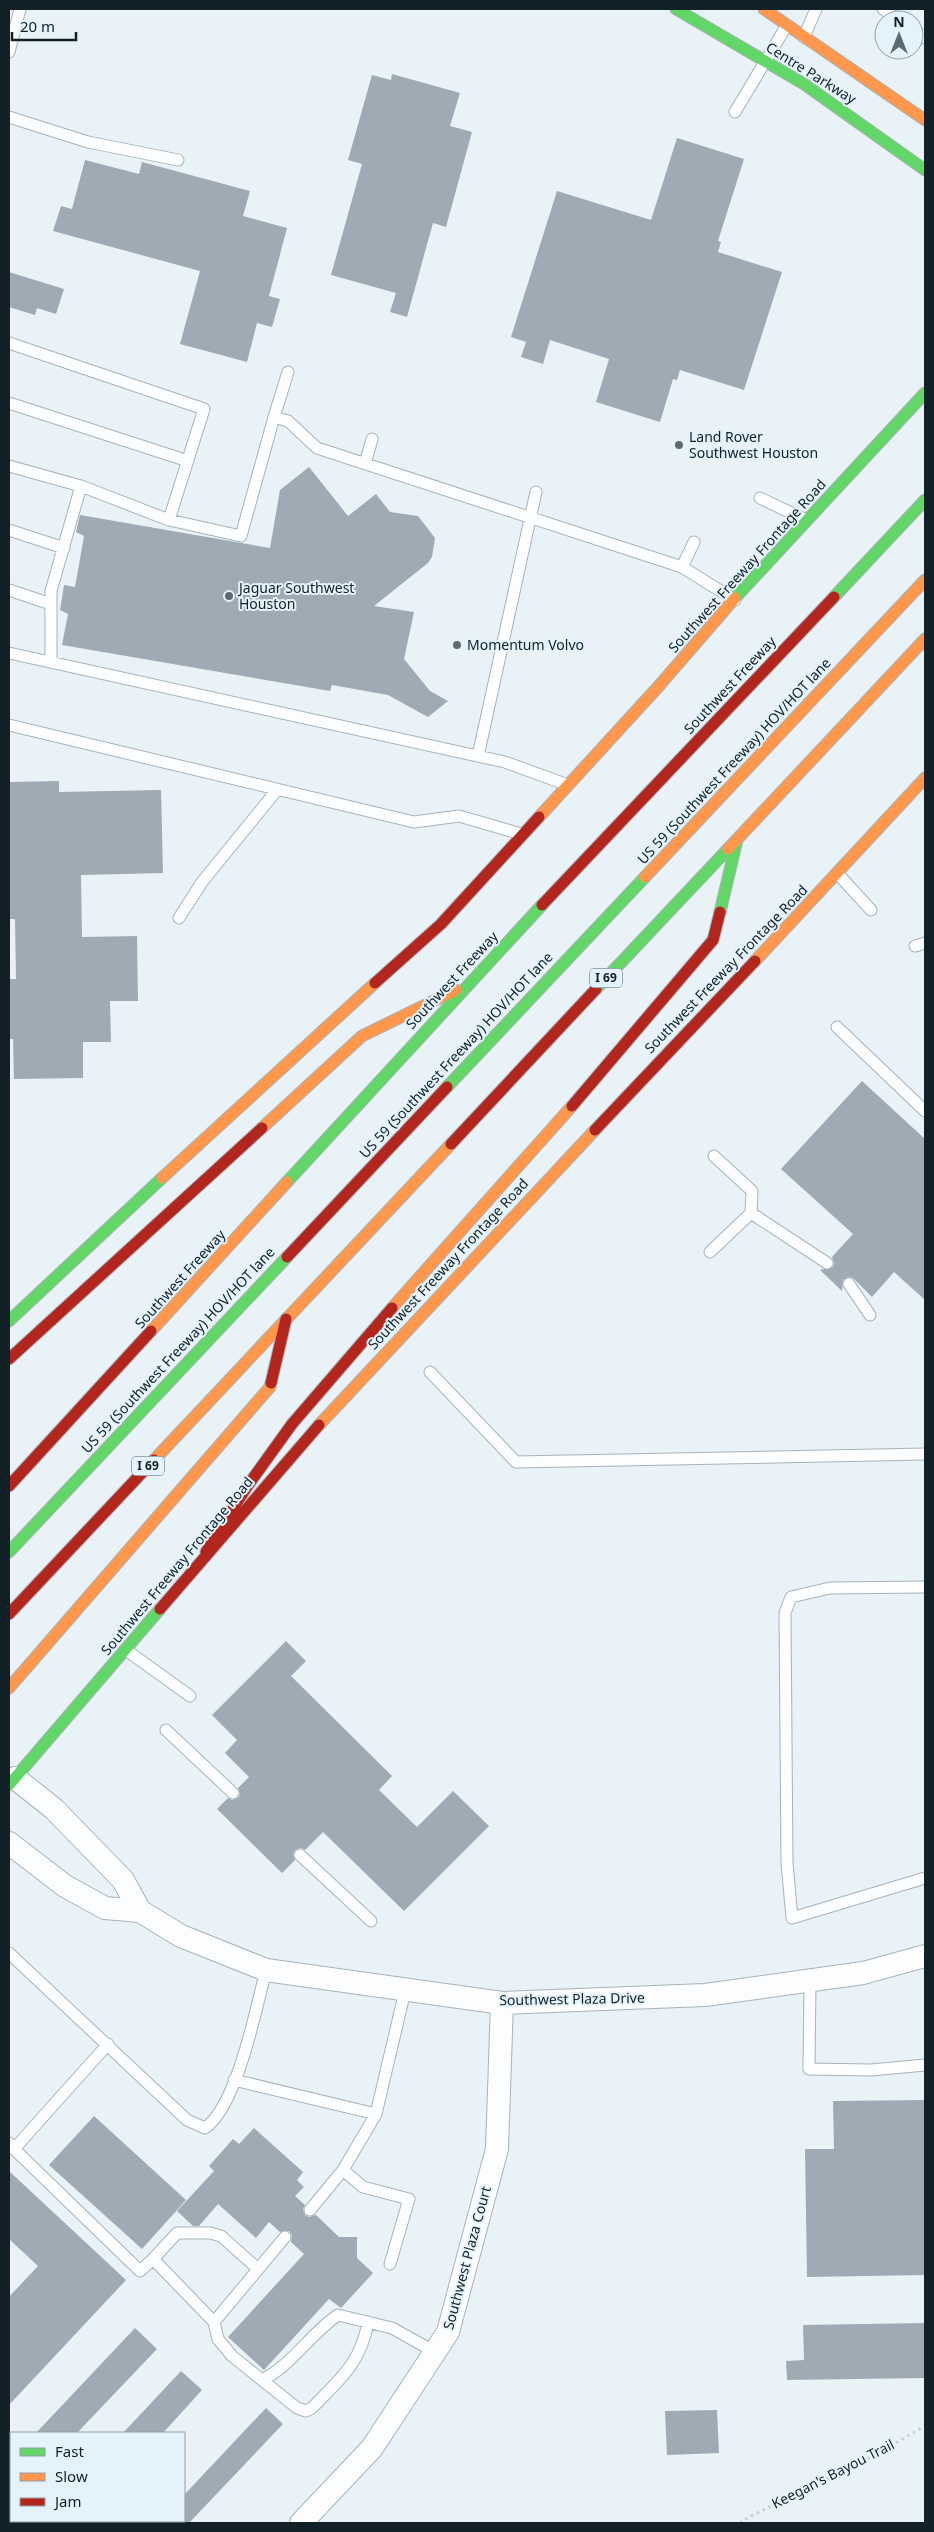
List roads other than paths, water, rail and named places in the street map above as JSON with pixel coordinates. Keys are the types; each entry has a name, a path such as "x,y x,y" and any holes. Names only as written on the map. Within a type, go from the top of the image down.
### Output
{"main road":[{"name":"Centre Parkway","path":"676,9 766,62 867,126 925,170"},
{"name":"Centre Parkway","path":"764,9 925,120"},
{"name":"Southwest Freeway Frontage Road","path":"9,1321 440,924 658,688 806,520 925,393"},
{"name":"Southwest Freeway","path":"9,1486 468,984 925,500"},
{"name":"US 59 (Southwest Freeway) HOV/HOT lane","path":"9,1552 925,580"},
{"name":"I 69","path":"9,1614 925,639"},
{"name":"Southwest Freeway Frontage Road","path":"12,1782 126,1650 206,1552 299,1447 591,1132 838,874 925,778"},
{"path":"206,1552 246,1488 292,1424 349,1356 578,1100 713,940 737,839"},
{"path":"9,1359 362,1036 468,984"},
{"path":"9,1688 270,1387 287,1317"}],"street":[{"name":"Southwest Plaza Drive","path":"12,1782 54,1809 123,1880 140,1911"},
{"name":"Southwest Plaza Drive","path":"9,1843 66,1886 105,1908 140,1911 181,1936 266,1970 405,1991 502,2003 705,1996 863,1973 925,1956"},
{"name":"Southwest Plaza Court","path":"300,2523 372,2448 448,2332 497,2149 502,2003"}],"lane":[{"path":"804,37 816,9"},
{"path":"9,52 16,12"},
{"path":"735,112 787,26"},
{"path":"9,117 88,142 178,160"},
{"path":"9,343 204,409 169,520"},
{"path":"9,466 81,486 169,520 241,536 288,372"},
{"path":"9,403 188,461"},
{"path":"274,417 288,422 317,448 682,567 735,600"},
{"path":"365,464 372,439"},
{"path":"52,662 52,591 81,486"},
{"path":"478,756 536,492"},
{"path":"760,498 806,520"},
{"path":"9,530 64,548"},
{"path":"682,567 694,542"},
{"path":"9,590 52,604"},
{"path":"9,653 505,762 568,785"},
{"path":"9,725 414,822 459,816 523,834"},
{"path":"179,918 202,882 277,790"},
{"path":"838,874 871,910"},
{"path":"837,1027 925,1111"},
{"path":"710,1252 751,1213 752,1191 714,1156"},
{"path":"751,1213 826,1263"},
{"path":"849,1284 870,1315"},
{"path":"430,1372 516,1462 925,1454"},
{"path":"925,1587 830,1588 791,1597 785,1613 787,1863 792,1918 925,1878"},
{"path":"126,1650 190,1696"},
{"path":"166,1730 233,1793"},
{"path":"300,1855 371,1921"},
{"path":"9,1953 187,2120 204,2128 214,2121 234,2080 266,1970"},
{"path":"810,1981 809,2069 871,2070 925,2065"},
{"path":"310,2210 343,2170 376,2114 405,1991"},
{"path":"108,2044 12,2146 140,2271 178,2233 210,2233 221,2236 258,2269"},
{"path":"234,2080 376,2114"},
{"path":"343,2170 363,2187 408,2199 390,2264"},
{"path":"214,2322 285,2236"},
{"path":"153,2259 214,2322 218,2339 232,2356 297,2408 306,2411 312,2408 353,2364 364,2343 368,2322"},
{"path":"262,2380 276,2373 325,2324 338,2315 392,2328 435,2352"}],"place":[{"name":"Land Rover Southwest Houston","path":"679,445"},
{"name":"Jaguar Southwest Houston","path":"229,596"},
{"name":"Momentum Volvo","path":"457,645"}]}
